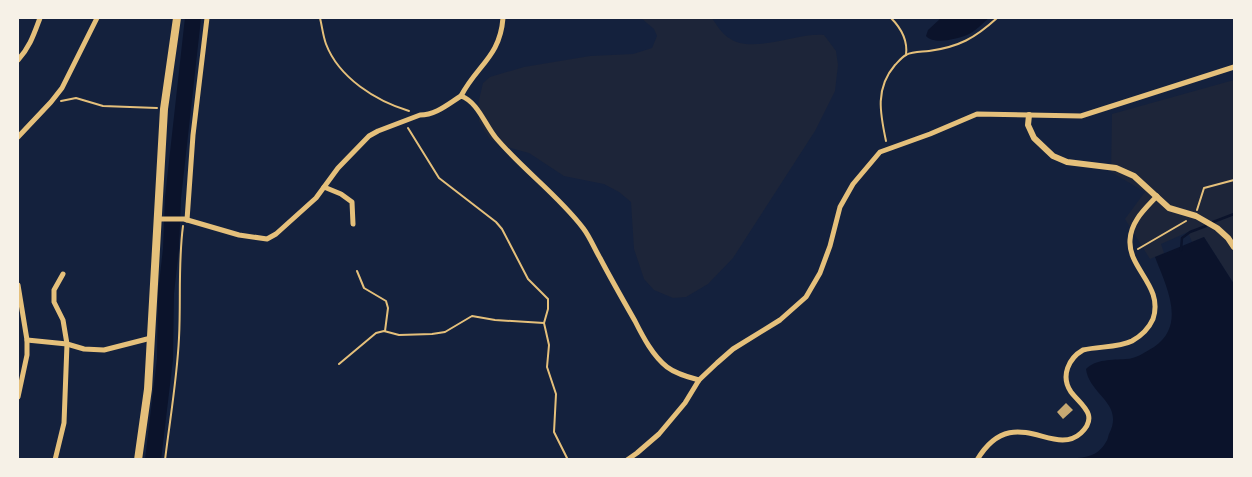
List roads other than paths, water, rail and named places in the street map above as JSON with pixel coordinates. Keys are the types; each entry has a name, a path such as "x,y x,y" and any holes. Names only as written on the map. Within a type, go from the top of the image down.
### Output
{"main road":[{"path":"138,460 148,389 162,219 164,109 177,18"}],"street":[{"path":"18,60 27,50 40,18"},
{"path":"18,138 51,102 69,75 84,41 97,18"},
{"path":"186,219 193,135 207,18"},
{"path":"162,219 186,219 239,235 268,238 276,234 316,198 338,168 369,136 420,115 428,115 438,111 461,96 465,87 490,58 497,46 503,26 503,18"},
{"path":"627,460 659,434 685,403 699,380 733,350 780,320 806,297 820,274 830,246 840,207 853,184 880,152 977,114 1080,116 1234,67"},
{"path":"461,96 467,98 483,118 491,133 511,156 553,196 583,229 645,340 658,358 668,367 686,377 699,380"},
{"path":"1029,115 1028,125 1034,138 1052,156 1067,162 1116,168 1134,176 1169,208 1196,216 1217,228 1228,238 1234,247"},
{"path":"324,187 341,194 352,202 353,224"},
{"path":"977,460 983,449 995,438 1006,432 1021,432 1066,439 1076,437 1088,424 1089,415 1087,408 1071,392 1066,376 1071,361 1077,353 1083,350 1132,341 1151,324 1155,312 1152,291 1132,253 1130,241 1137,218 1157,196"},
{"path":"55,460 64,423 67,344 63,320 54,302 54,290 63,274"},
{"path":"18,285 28,340 27,355 18,397"},
{"path":"28,340 67,344 84,349 104,350 151,338"}],"waterway":[{"path":"153,460 165,359 166,293 171,249 173,198 193,18"},
{"path":"1213,222 1234,214"},
{"path":"1181,250 1182,238 1190,232 1206,226"}]}
